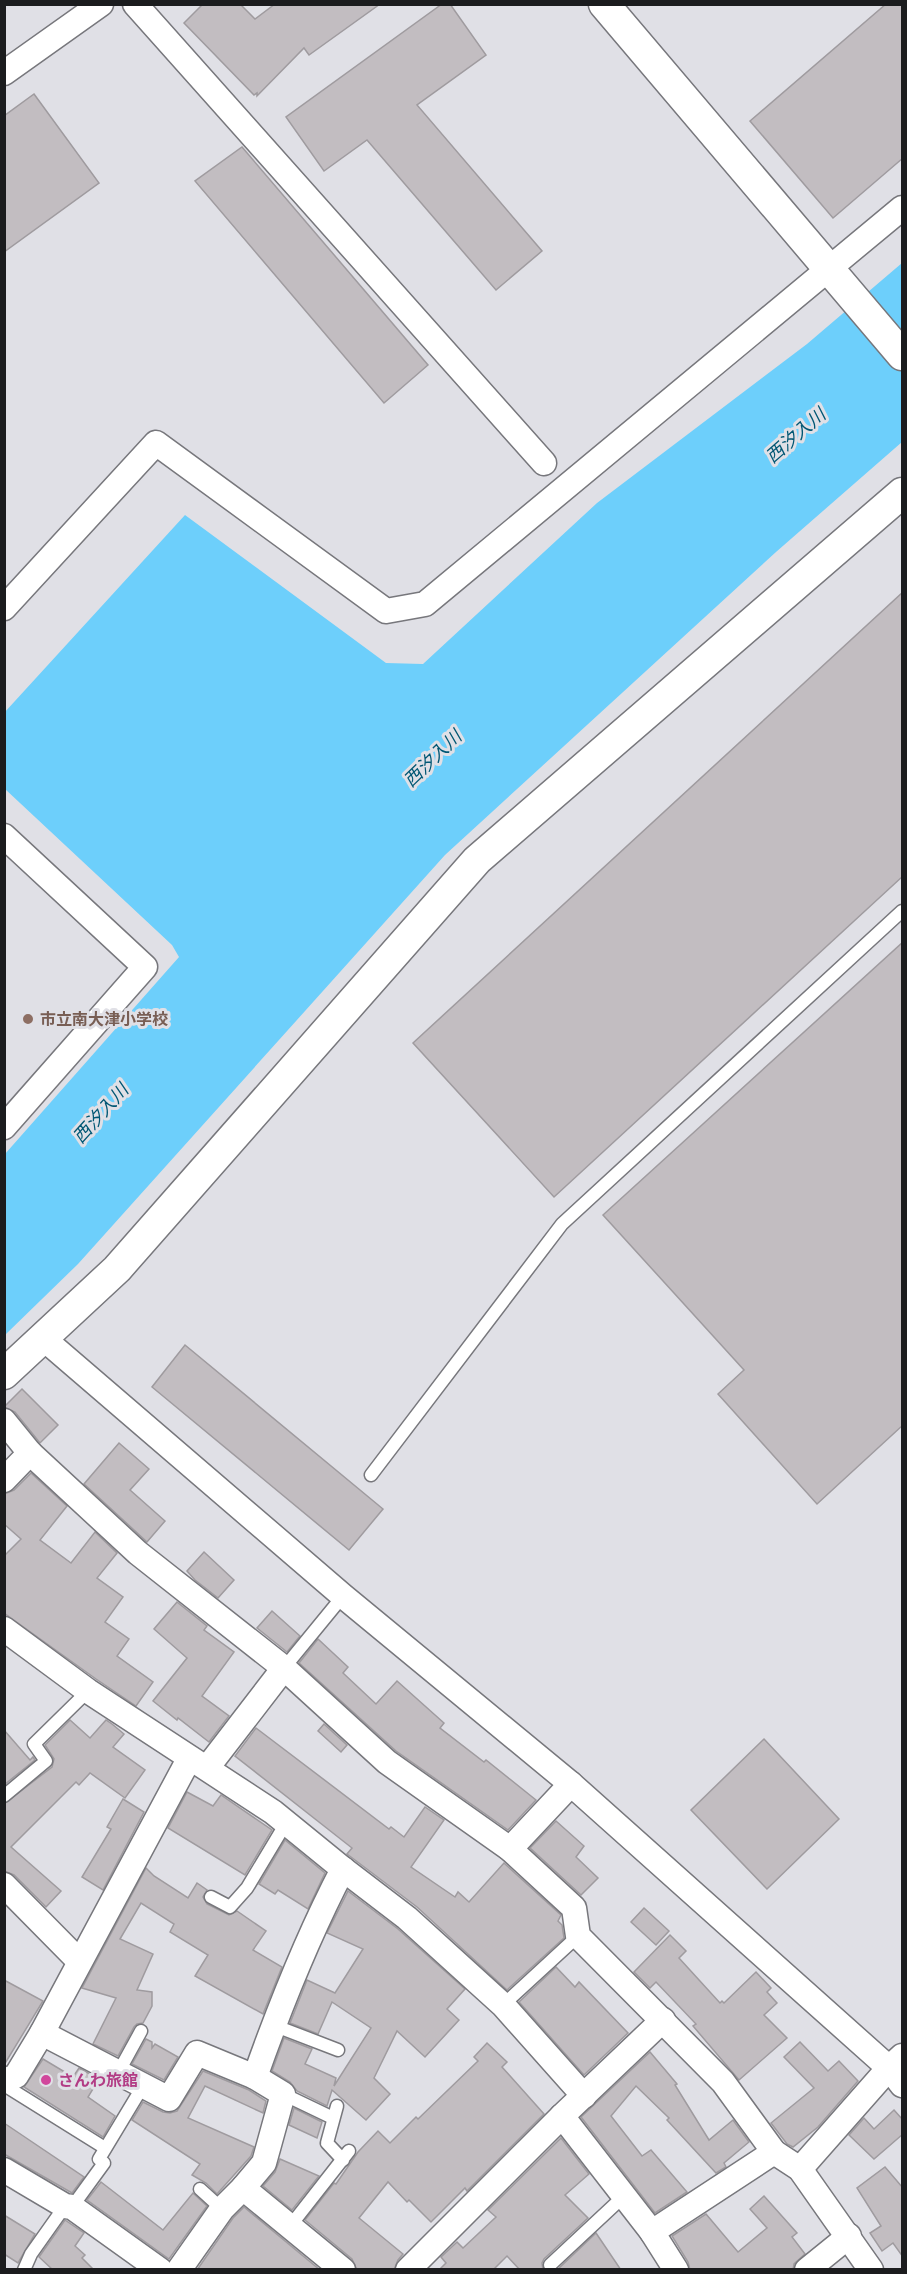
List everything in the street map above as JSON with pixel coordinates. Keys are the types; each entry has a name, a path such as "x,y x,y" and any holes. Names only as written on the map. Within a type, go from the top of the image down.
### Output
{"street":[{"path":"4,73 101,4"},
{"path":"135,4 544,463"},
{"path":"604,4 903,355"},
{"path":"4,608 156,443 386,611 425,604 903,208"},
{"path":"4,1374 117,1269 477,860 903,493"},
{"path":"4,836 145,967 4,1127"},
{"path":"44,1339 343,1596 571,1784 898,2069 800,2169"},
{"path":"4,1421 30,1453 138,1553 284,1668 387,1762 510,1849 574,1908 578,1936 723,2082 774,2152 800,2169 871,2270"},
{"path":"4,1480 30,1453"},
{"path":"4,1629 88,1691 286,1823 407,1918 503,2005 584,2096"},
{"path":"4,2081 16,2076 42,2033 79,1961 198,1763 284,1668"},
{"path":"510,1849 571,1784"},
{"path":"255,2077 273,2025 317,1920 342,1869"},
{"path":"4,1885 79,1961"},
{"path":"408,2270 562,2116 663,2020"},
{"path":"42,2033 169,2099 197,2054 255,2077 284,2094 264,2163 222,2209 179,2270"},
{"path":"562,2116 652,2232 676,2270"},
{"path":"652,2232 774,2152"},
{"path":"4,2170 68,2206 160,2270"},
{"path":"243,2188 291,2225 343,2270"},
{"path":"807,2270 849,2236"}],"lane":[{"path":"371,1475 562,1224 903,911"},
{"path":"284,1668 343,1596"},
{"path":"4,1796 46,1761 34,1744 88,1691"},
{"path":"211,1897 230,1907 247,1888 286,1823"},
{"path":"503,2005 578,1936"},
{"path":"273,2025 338,2050"},
{"path":"118,2073 141,2031"},
{"path":"4,2085 105,2148"},
{"path":"24,2270 31,2254 104,2163 99,2159 143,2086"},
{"path":"284,2094 333,2118"},
{"path":"291,2225 346,2156 327,2143 337,2106"},
{"path":"200,2189 222,2209"},
{"path":"550,2265 624,2196"}],"water":[{"name":"西汐入川","path":"902,263 902,442 776,552 445,855 78,1264 5,1335 5,1154 179,957 172,945 5,789 4,713 185,515 386,663 423,664 597,503 807,344"}],"building":[{"path":"203,4 240,4 255,19 275,4 380,4 309,55 304,48 257,96 257,93 254,95 184,23"},
{"path":"442,4 450,4 486,55 417,105 542,251 496,290 367,140 324,171 286,117"},
{"path":"886,4 903,4 903,158 833,218 750,121"},
{"path":"34,94 99,183 4,252 4,116"},
{"path":"242,147 428,365 384,403 195,181"},
{"path":"903,592 903,876 554,1197 413,1043"},
{"path":"903,942 903,1425 817,1504 718,1394 744,1370 603,1215"},
{"path":"185,1345 383,1509 349,1550 152,1387"},
{"path":"22,1389 58,1425 40,1443 15,1412 4,1407"},
{"path":"119,1443 149,1469 130,1490 165,1521 147,1542 84,1484"},
{"path":"31,1473 67,1506 40,1540 71,1563 95,1532 117,1553 97,1578 123,1597 105,1622 129,1639 117,1656 153,1682 136,1706 4,1613 4,1556 21,1539 4,1524 4,1494 14,1490"},
{"path":"204,1552 234,1580 218,1598 187,1571"},
{"path":"177,1602 207,1626 204,1630 234,1652 202,1696 229,1716 209,1742 153,1701 187,1658 154,1629"},
{"path":"272,1611 300,1636 287,1652 257,1628"},
{"path":"318,1639 348,1667 343,1673 376,1704 397,1681 444,1723 440,1728 484,1762 486,1760 536,1800 508,1830 396,1751 299,1663"},
{"path":"70,1720 90,1738 106,1720 112,1724 124,1734 113,1747 145,1770 125,1798 90,1773 79,1785 76,1782 11,1847 61,1891 46,1907 14,1875 4,1871 4,1804 52,1767 54,1759 45,1745"},
{"path":"324,1724 347,1745 341,1752 318,1731"},
{"path":"256,1728 389,1829 391,1827 404,1837 425,1807 444,1820 411,1867 455,1897 458,1892 469,1902 504,1863 561,1915 558,1921 562,1925 564,1938 507,1990 417,1907 347,1854 352,1848 235,1756"},
{"path":"4,1730 30,1760 33,1757 35,1760 4,1785"},
{"path":"764,1739 839,1819 767,1889 691,1810"},
{"path":"187,1792 213,1806 221,1795 272,1830 245,1875 168,1828"},
{"path":"123,1799 144,1812 103,1890 82,1877 111,1829 107,1827"},
{"path":"556,1821 584,1846 576,1857 598,1878 581,1895 530,1848"},
{"path":"285,1840 325,1873 308,1909 278,1890 275,1894 259,1884"},
{"path":"146,1868 154,1876 188,1898 197,1883 207,1890 203,1897 207,1904 229,1915 237,1911 266,1931 253,1950 282,1967 263,2014 195,1976 208,1955 170,1932 174,1924 141,1903 120,1939 153,1954 137,1990 152,1992 152,2006 143,2023 134,2027 118,2056 93,2044 116,1998 82,1988"},
{"path":"348,1891 398,1929 465,1989 447,2009 459,2020 425,2057 397,2031 374,2078 390,2094 366,2120 332,2090 327,2106 297,2091 290,2082 272,2071 284,2038 312,2049 305,2064 336,2078 334,2086 371,2028 332,2002 318,2034 290,2023 307,1980 335,1993 363,1949 327,1933"},
{"path":"644,1908 669,1931 656,1945 631,1922"},
{"path":"670,1935 686,1951 679,1958 720,2003 722,2001 724,2003 756,1972 771,1988 767,1992 777,2003 764,2015 787,2038 739,2080 693,2026 696,2024 656,1982 650,1988 634,1972"},
{"path":"556,1967 575,1987 579,1982 628,2033 584,2075 519,2002"},
{"path":"4,1980 43,2001 4,2065"},
{"path":"146,2039 152,2042 152,2048 155,2044 178,2057 164,2080 132,2064"},
{"path":"800,2042 828,2071 839,2061 858,2081 818,2127 793,2147 787,2144 771,2123 814,2088 784,2057"},
{"path":"487,2043 507,2062 502,2067 544,2114 467,2191 465,2188 431,2222 388,2182 359,2218 403,2254 394,2270 357,2270 352,2259 305,2220 334,2183 336,2184 358,2152 378,2131 390,2143 478,2061 474,2057"},
{"path":"650,2052 677,2084 675,2085 709,2140 733,2120 749,2142 724,2163 726,2167 716,2173 667,2120 669,2118 636,2086 611,2116 642,2156 651,2150 687,2192 655,2213 581,2117"},
{"path":"43,2059 73,2077 79,2068 99,2079 88,2097 115,2116 103,2137 24,2087"},
{"path":"203,2071 249,2090 266,2101 263,2113 205,2086 188,2118 254,2147 251,2156 217,2194 206,2183 192,2175 200,2164 132,2120 143,2102 163,2112 177,2111"},
{"path":"294,2108 322,2122 317,2138 289,2125"},
{"path":"894,2110 903,2120 903,2134 874,2159 849,2135 864,2118 874,2129"},
{"path":"4,2123 84,2177 72,2193 4,2154"},
{"path":"561,2138 589,2174 565,2195 588,2218 544,2259 543,2270 520,2270 507,2256 493,2270 439,2270 446,2263 441,2257 457,2242 463,2248 496,2217 488,2210"},
{"path":"280,2159 319,2176 292,2210 263,2186 275,2172"},
{"path":"885,2167 903,2188 903,2257 893,2243 882,2251 870,2233 881,2226 857,2188"},
{"path":"101,2182 163,2230 193,2193 207,2206 169,2259 87,2200"},
{"path":"764,2196 797,2233 792,2237 805,2254 794,2264 793,2270 690,2270 688,2262 672,2236 706,2214 738,2252 767,2228 750,2209"},
{"path":"244,2207 320,2270 197,2270 233,2218"},
{"path":"4,2215 35,2234 18,2263 4,2254"},
{"path":"65,2220 84,2233 75,2246 85,2255 82,2258 94,2270 53,2270 39,2257"},
{"path":"596,2233 621,2270 557,2270"}],"place":[{"name":"市立南大津小学校","path":"28,1019"},
{"name":"さんわ旅館","path":"46,2080"}]}
